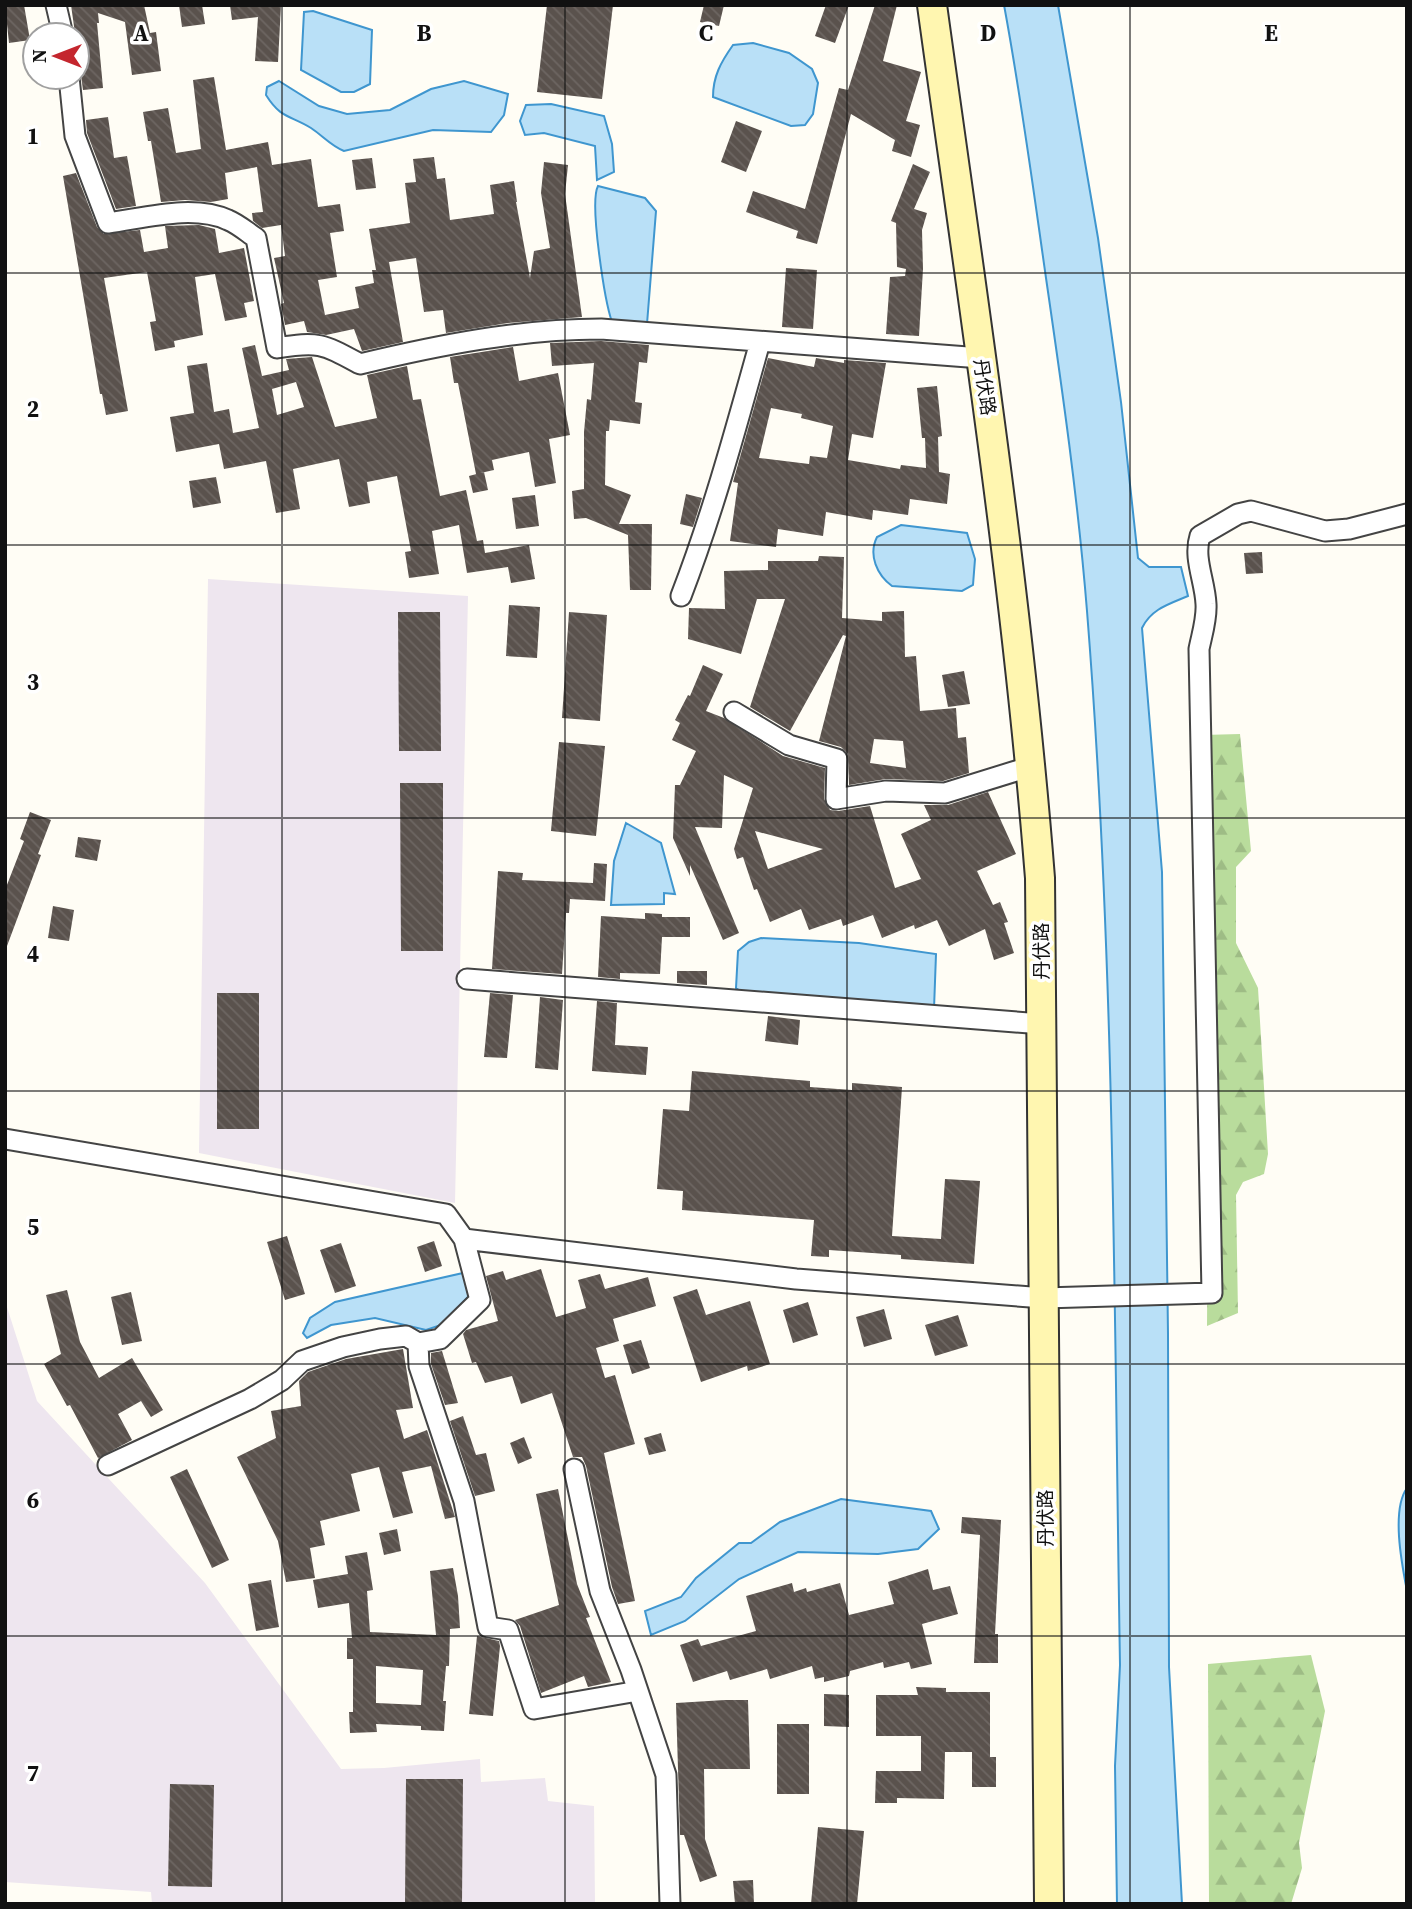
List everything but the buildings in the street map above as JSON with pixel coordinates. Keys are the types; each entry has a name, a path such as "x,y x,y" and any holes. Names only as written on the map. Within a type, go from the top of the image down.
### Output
{"main road":[{"name":"丹伏路","path":"932,5 981,358 1032,766 1041,878 1042,1024 1055,1298 1049,1904"}],"street":[{"path":"70,91 75,136 108,223 205,213 229,220 256,238 277,348 309,342 329,347 360,364 435,346 556,329 601,329 981,358"},
{"path":"681,596 724,471 760,342"},
{"path":"464,1239 796,1279 1055,1298 1212,1293 1199,649 1206,602 1197,547 1200,536 1238,514 1251,511 1325,531 1349,530 1407,514"},
{"path":"734,712 789,745 837,759 836,799 886,791 945,793 1032,766"},
{"path":"467,979 1042,1024"},
{"path":"5,1139 446,1214 464,1239 480,1300 440,1339 418,1343 406,1336 380,1339 343,1347 302,1361 282,1380 250,1399 108,1465"},
{"path":"418,1343 419,1366 464,1501 488,1627 508,1630 534,1709 638,1691"},
{"path":"575,1469 600,1591 666,1775 670,1904"}],"shaded area":[{"path":"208,579 468,596 455,1203 199,1153"},
{"path":"5,1301 37,1401 205,1583 341,1769 480,1759 481,1782 545,1778 548,1801 594,1806 595,1904 152,1904 151,1892 5,1882"}],"green space":[{"path":"1240,734 1251,851 1236,867 1236,943 1258,988 1268,1154 1264,1174 1243,1182 1236,1195 1238,1313 1207,1326 1203,735"},
{"path":"1311,1655 1325,1711 1299,1843 1302,1868 1291,1904 1209,1904 1208,1664"}],"water":[{"path":"1004,5 1058,5 1098,238 1121,402 1138,558 1149,567 1181,567 1188,596 1150,616 1142,628 1162,872 1169,1667 1182,1904 1117,1904 1115,1766 1120,1665 1114,1269 1108,1005 1096,742 1087,611 1069,444"},
{"path":"313,11 372,30 370,84 354,92 341,92 301,70 304,12"},
{"path":"753,43 789,53 812,69 818,83 813,114 805,125 791,126 713,97 718,70 733,45"},
{"path":"279,81 319,106 347,114 390,110 431,89 464,81 508,94 504,115 491,132 433,130 344,151 276,108 266,95 267,87"},
{"path":"551,104 604,116 612,144 614,172 597,180 595,146 544,133 525,135 520,121 526,105"},
{"path":"598,186 645,198 656,211 647,324 612,322 602,275 595,212"},
{"path":"901,525 967,533 975,559 973,585 962,591 892,586 878,570 874,558 874,544 877,537"},
{"path":"626,823 661,843 675,894 664,893 664,904 611,905 614,861"},
{"path":"761,938 859,943 936,954 934,1009 744,994 736,988 738,951 749,942"},
{"path":"463,1273 470,1295 441,1325 426,1330 375,1318 331,1325 307,1338 303,1333 310,1318 335,1302"},
{"path":"1407,1488 1407,1591 1399,1523 1402,1498"},
{"path":"841,1499 931,1511 939,1529 918,1549 878,1554 798,1552 739,1579 685,1621 651,1635 645,1611 681,1597 696,1578 739,1543 751,1543 780,1522"}]}
